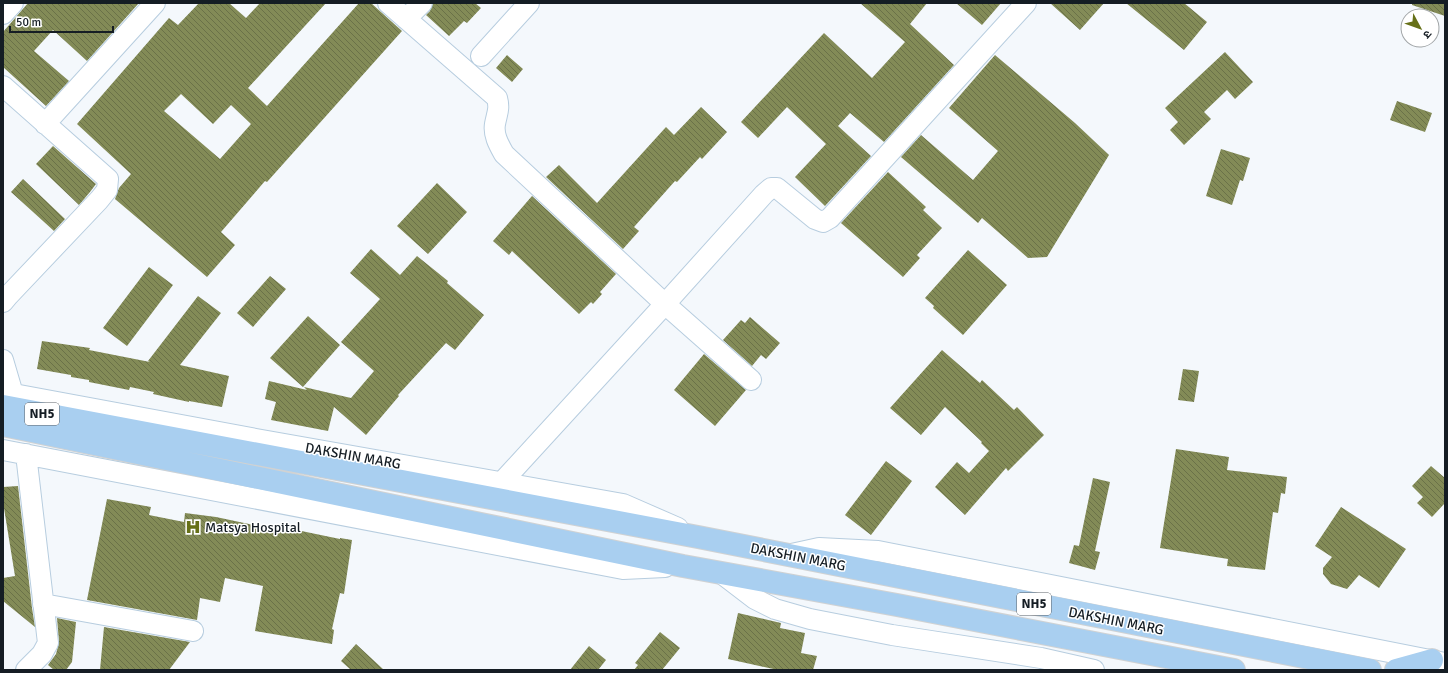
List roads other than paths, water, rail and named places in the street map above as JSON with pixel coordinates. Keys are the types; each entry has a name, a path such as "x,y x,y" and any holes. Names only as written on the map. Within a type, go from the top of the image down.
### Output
{"highway":[{"name":"DAKSHIN MARG","path":"6,398 80,431 683,566 897,605 1234,670"},
{"name":"DAKSHIN MARG","path":"3,425 80,431 698,537 1370,670"},
{"path":"1396,670 1438,661"}],"street":[{"path":"3,14 13,3"},
{"path":"45,124 155,3"},
{"path":"388,3 497,98 499,107 495,125 496,140 504,154 665,304 751,380"},
{"path":"406,19 422,3"},
{"path":"482,56 529,3"},
{"path":"502,482 764,194 772,188 778,188 815,219 823,222 830,218 1026,3"},
{"path":"3,86 108,180 107,190 99,200 3,302"},
{"path":"3,360 6,398"},
{"name":"DAKSHIN MARG","path":"6,398 256,439 623,504 698,537"},
{"name":"DAKSHIN MARG","path":"3,450 623,568 683,566"},
{"path":"26,454 48,643 42,654 26,670"},
{"path":"787,555 819,548 878,551 1438,661"},
{"path":"721,573 755,599 775,609 810,619 892,635 1041,658 1094,670"},
{"path":"44,604 193,631"}],"place":[{"name":"Matsya Hospital","path":"193,527"}]}
